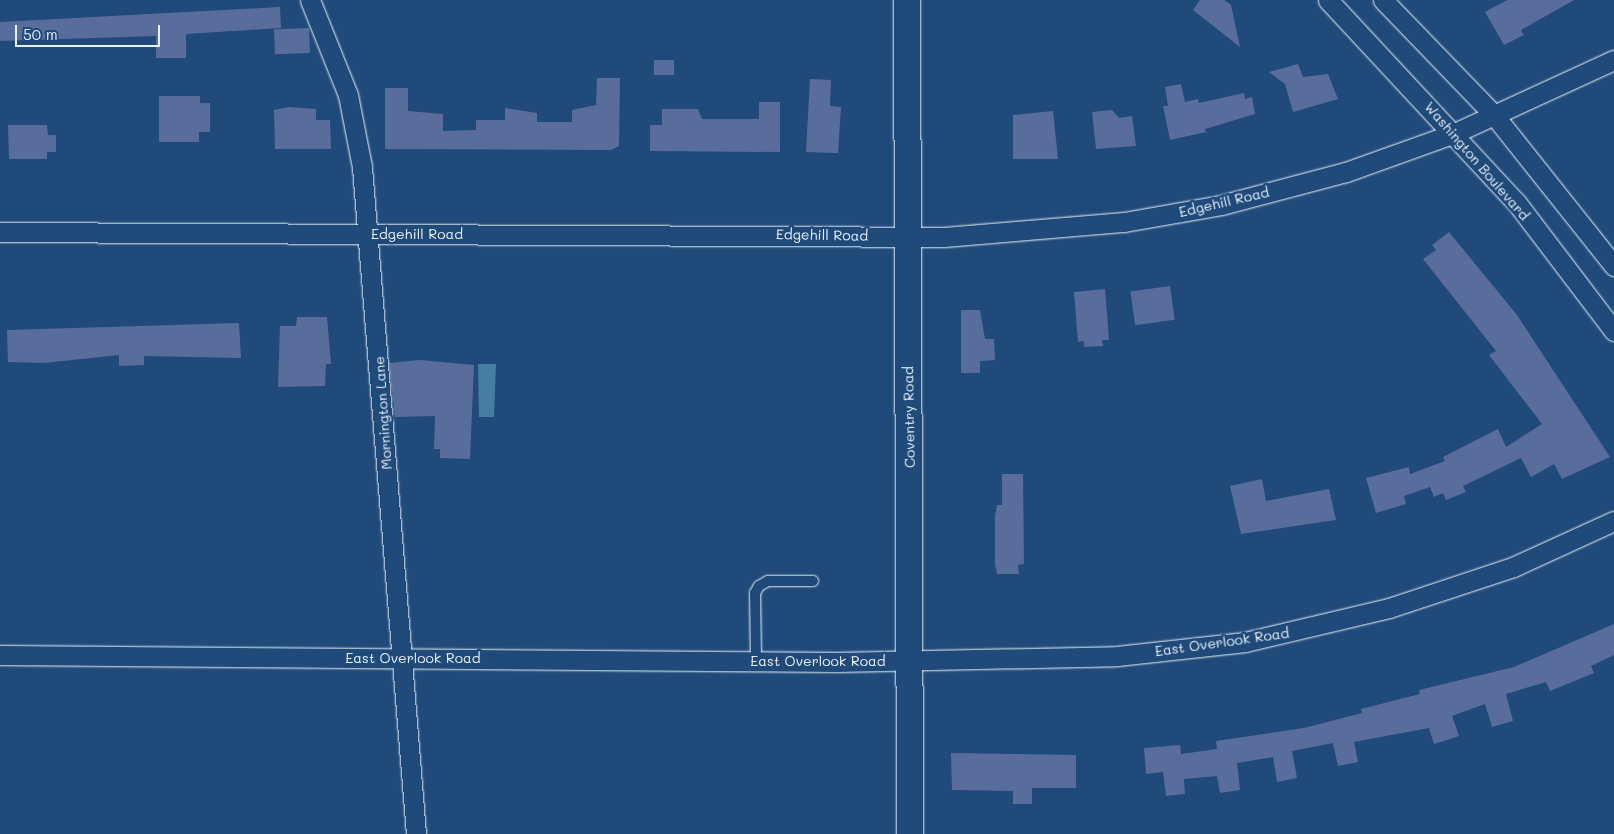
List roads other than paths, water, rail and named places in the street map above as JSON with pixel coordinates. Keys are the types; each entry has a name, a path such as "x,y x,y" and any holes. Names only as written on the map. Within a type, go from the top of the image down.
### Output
{"street":[{"name":"Mornington Lane","path":"310,0 348,95 369,234 416,834"},
{"name":"Coventry Road","path":"907,0 910,834"},
{"name":"Washington Boulevard","path":"1328,0 1455,133 1516,202 1614,331"},
{"path":"1383,0 1494,115 1614,266"},
{"name":"Edgehill Road","path":"0,232 907,236 1114,224 1221,205 1346,172 1455,133 1614,60"},
{"name":"East Overlook Road","path":"0,655 756,661 910,661 1117,656 1245,642 1319,627 1457,587 1614,521"}],"lane":[{"path":"756,661 755,593 759,586 768,582 813,581"}],"water":[{"path":"478,364 496,364 494,417 479,417"}]}
